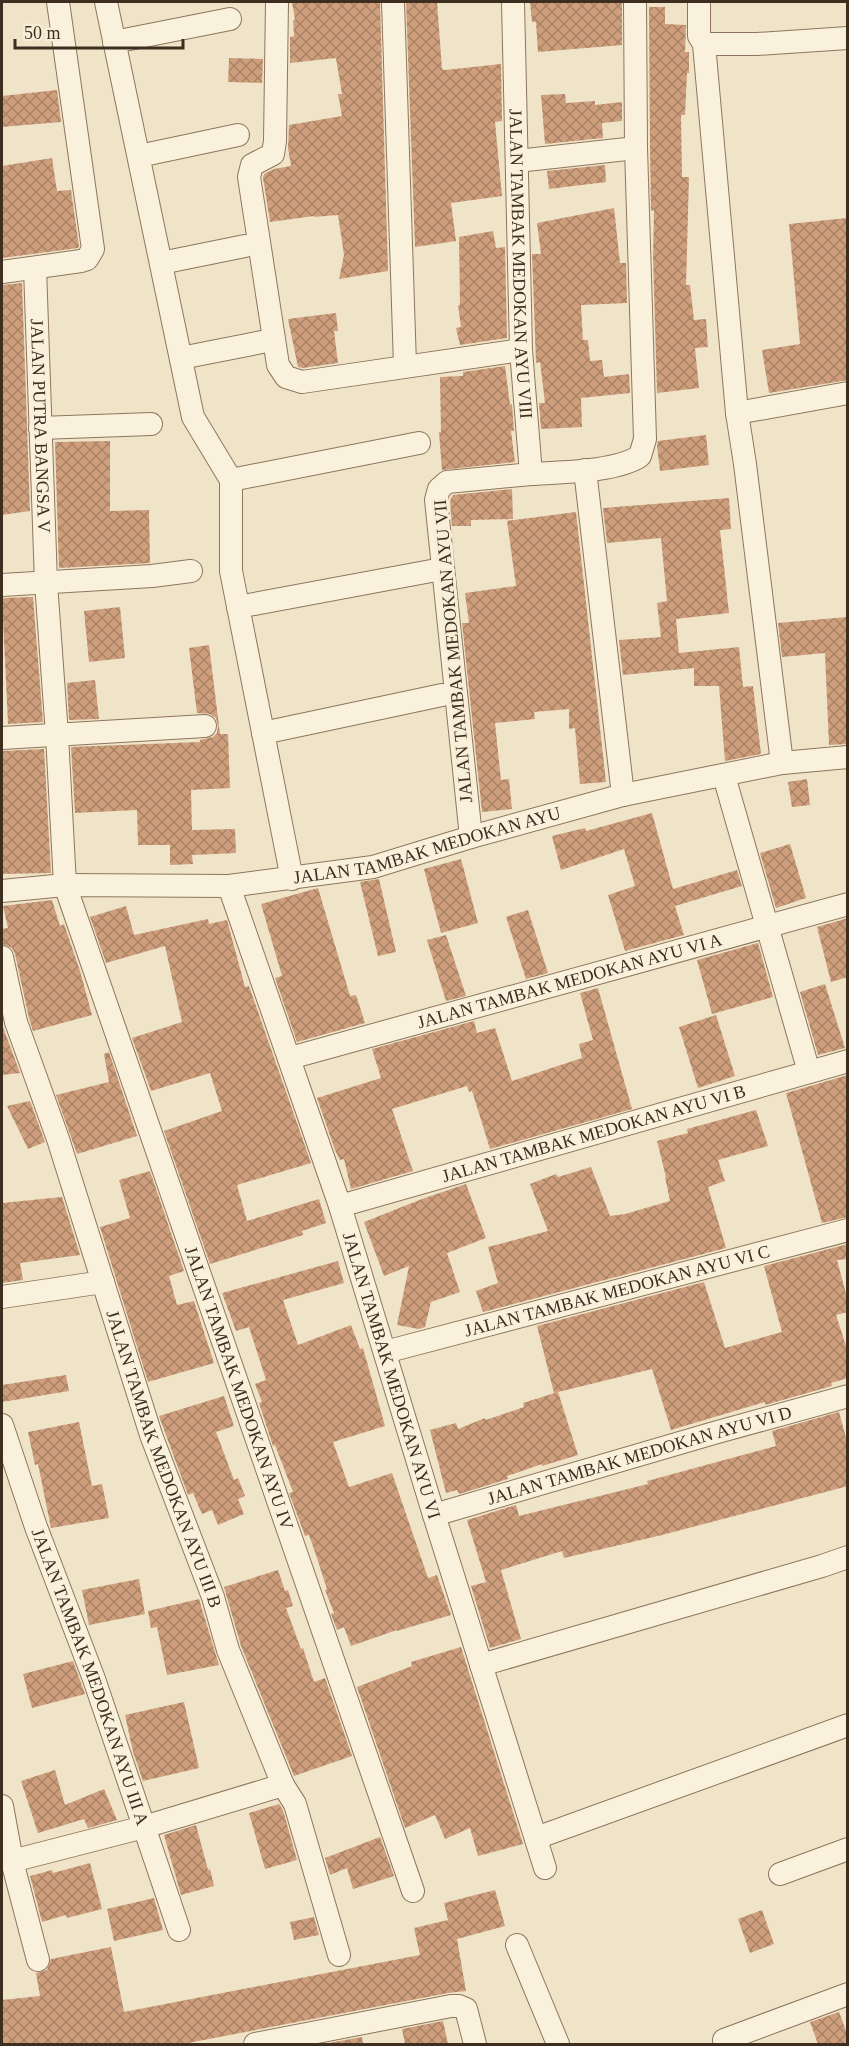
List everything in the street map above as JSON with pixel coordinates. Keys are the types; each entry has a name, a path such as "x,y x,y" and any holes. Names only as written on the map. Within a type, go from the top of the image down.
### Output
{"street":[{"path":"2,272 87,259 93,249 58,2"},
{"path":"106,2 193,417 231,480 231,571 292,879"},
{"path":"278,2 273,154 252,165 249,177 278,365 286,377 302,382 405,365 521,350"},
{"path":"393,2 405,365"},
{"name":"JALAN TAMBAK MEDOKAN AYU VIII","path":"513,2 521,350 531,474"},
{"path":"531,474 585,470 630,463 640,456 645,439 636,148 635,2"},
{"path":"699,2 699,36 705,44 737,413 782,763"},
{"path":"114,42 230,19"},
{"path":"705,44 757,44 848,38"},
{"path":"138,156 238,135"},
{"path":"517,161 636,148"},
{"path":"161,263 245,246"},
{"name":"JALAN PUTRA BANGSA V","path":"34,268 46,583 57,735"},
{"path":"181,358 262,342"},
{"path":"737,413 848,393"},
{"path":"40,428 151,424"},
{"path":"231,480 419,442"},
{"path":"585,470 623,795"},
{"name":"JALAN TAMBAK MEDOKAN AYU VII","path":"471,837 436,500 438,489 447,482 531,474"},
{"path":"238,607 431,571"},
{"path":"2,585 191,572"},
{"path":"263,733 442,695"},
{"path":"2,738 205,726"},
{"name":"JALAN TAMBAK MEDOKAN AYU IV","path":"57,735 64,885 413,1891"},
{"name":"JALAN TAMBAK MEDOKAN AYU","path":"2,891 64,885 229,886 373,867 623,795 782,763 848,757"},
{"path":"724,776 809,1072"},
{"name":"JALAN TAMBAK MEDOKAN AYU VI","path":"229,886 340,1206 545,1868"},
{"name":"JALAN TAMBAK MEDOKAN AYU VI A","path":"290,1058 848,904"},
{"name":"JALAN TAMBAK MEDOKAN AYU III B","path":"2,957 16,1022 58,1139 152,1435 213,1597 228,1650 283,1785 295,1804 339,1955"},
{"name":"JALAN TAMBAK MEDOKAN AYU VI B","path":"340,1206 848,1061"},
{"name":"JALAN TAMBAK MEDOKAN AYU VI C","path":"385,1352 848,1230"},
{"path":"2,1297 103,1282"},
{"name":"JALAN TAMBAK MEDOKAN AYU VI D","path":"434,1515 714,1432 848,1396"},
{"name":"JALAN TAMBAK MEDOKAN AYU III A","path":"2,1425 36,1527 94,1678 179,1930"},
{"path":"481,1665 848,1557"},
{"path":"536,1838 848,1725"},
{"path":"12,1861 144,1827 283,1785"},
{"path":"2,1806 12,1861 38,1960"},
{"path":"780,1874 848,1849"},
{"path":"517,1945 558,2044"},
{"path":"724,2040 848,1994"},
{"path":"255,2044 451,2006 466,2009 475,2044"}],"building":[{"path":"292,2 380,2 388,271 339,279 344,255 338,215 270,222 263,178 264,174 274,169 291,166 288,148 289,125 342,116 338,94 342,94 336,58 290,63 290,37 294,36 293,20 295,20"},
{"path":"406,2 437,2 442,69 501,64 502,121 495,122 502,196 451,203 456,241 415,247"},
{"path":"530,2 622,2 622,45 538,52 536,22 532,22"},
{"path":"649,7 665,7 665,24 686,25 685,52 689,52 689,73 687,73 685,115 681,115 682,177 689,177 686,285 690,285 694,320 706,319 708,347 695,348 699,388 657,393 654,210 651,211"},
{"path":"229,58 263,59 262,83 228,82"},
{"path":"57,90 61,122 2,127 2,96"},
{"path":"565,94 566,103 595,101 595,105 622,102 622,121 602,123 603,138 545,144 541,95"},
{"path":"52,158 57,191 71,190 78,248 2,258 2,166"},
{"path":"605,165 606,182 549,189 547,171"},
{"path":"614,208 620,263 626,263 627,303 581,305 583,340 588,340 590,361 602,360 604,377 629,374 630,393 581,398 582,427 541,429 539,403 545,403 540,362 536,363 532,254 541,254 537,223"},
{"path":"847,218 848,380 769,393 762,350 800,344 789,224"},
{"path":"493,231 496,248 505,247 507,338 460,345 456,328 461,327 458,305 460,305 459,237"},
{"path":"22,283 30,511 2,515 2,285"},
{"path":"336,313 338,331 334,331 338,363 298,367 288,319"},
{"path":"505,366 510,405 512,404 514,431 511,431 515,462 442,470 439,432 441,432 440,377 463,376 463,372"},
{"path":"706,435 709,465 660,471 658,441"},
{"path":"110,441 110,511 149,510 150,563 59,568 55,442"},
{"path":"512,489 513,519 471,520 471,526 452,526 450,501 453,495"},
{"path":"729,498 731,529 720,530 729,613 676,619 679,653 739,647 743,687 753,686 761,754 725,761 719,686 694,686 694,668 623,675 619,640 661,637 657,603 667,601 661,538 607,543 603,508"},
{"path":"576,512 606,782 580,784 575,728 569,729 569,709 534,712 535,719 495,723 501,780 509,779 512,809 482,812 462,623 469,623 465,593 516,586 507,521"},
{"path":"33,597 43,722 8,724 2,598"},
{"path":"120,607 125,658 89,662 84,611"},
{"path":"847,617 848,744 829,745 825,653 782,657 778,623"},
{"path":"209,645 220,734 228,734 230,788 191,790 192,830 235,829 236,853 192,855 193,864 170,865 170,845 138,845 137,810 75,813 71,747 200,742 200,740 213,737 217,733 216,718 210,714 197,713 189,648"},
{"path":"95,680 99,719 69,720 67,683"},
{"path":"44,749 51,873 2,874 2,751"},
{"path":"807,779 810,805 792,807 788,782"},
{"path":"652,813 673,889 737,870 742,886 675,906 684,935 625,951 608,895 635,886 624,849 561,870 552,836 585,828 586,831"},
{"path":"790,844 806,898 776,908 760,853"},
{"path":"461,859 478,923 441,933 424,869"},
{"path":"379,879 396,952 378,956 360,882"},
{"path":"318,888 350,996 356,995 365,1023 297,1042 275,978 282,976 261,904"},
{"path":"52,900 60,926 64,924 92,1015 33,1031 15,954 12,948 2,944 2,929 8,928 3,906"},
{"path":"126,906 134,935 208,919 209,924 227,920 245,987 249,986 311,1163 237,1185 247,1221 319,1199 326,1223 302,1231 303,1235 210,1264 164,1131 222,1111 210,1073 151,1091 132,1038 182,1022 165,946 106,963 90,917"},
{"path":"528,910 548,973 526,979 506,917"},
{"path":"848,918 848,977 831,982 817,927"},
{"path":"446,935 466,996 446,1001 427,940"},
{"path":"758,943 773,997 712,1014 697,960"},
{"path":"825,984 845,1048 818,1055 800,992"},
{"path":"598,988 632,1109 490,1149 472,1091 469,1092 467,1086 392,1109 413,1171 351,1189 344,1159 340,1160 335,1150 317,1098 381,1078 372,1049 474,1021 477,1033 495,1028 512,1081 582,1058 579,1044 593,1040 580,993"},
{"path":"716,1015 735,1076 698,1088 679,1027"},
{"path":"2,1019 3,1027 20,1073 2,1075"},
{"path":"109,1052 137,1136 77,1154 56,1095 109,1082 104,1054"},
{"path":"848,1075 848,1217 822,1223 786,1093"},
{"path":"30,1101 45,1142 28,1149 7,1106"},
{"path":"756,1110 768,1146 718,1160 725,1181 708,1187 726,1248 483,1312 476,1291 498,1283 488,1247 548,1231 530,1184 556,1174 558,1177 591,1167 610,1216 670,1201 657,1141 688,1133 687,1129"},
{"path":"150,1171 184,1271 169,1276 177,1305 194,1301 214,1363 148,1382 100,1227 130,1218 119,1180"},
{"path":"466,1184 486,1238 447,1253 460,1292 431,1302 425,1327 419,1329 397,1325 409,1266 384,1276 364,1222"},
{"path":"62,1197 80,1255 20,1263 23,1280 2,1283 2,1203"},
{"path":"848,1244 848,1259 837,1260 848,1301 848,1312 836,1315 848,1352 848,1378 831,1383 832,1386 765,1405 765,1402 671,1430 652,1369 554,1393 537,1326 704,1282 725,1348 782,1332 764,1266"},
{"path":"338,1261 344,1283 283,1300 298,1345 351,1325 360,1349 363,1348 385,1426 333,1442 349,1487 392,1473 428,1578 437,1575 451,1615 351,1646 344,1627 337,1630 315,1552 309,1535 305,1536 289,1493 293,1492 275,1445 273,1446 259,1403 262,1402 255,1384 266,1380 249,1327 236,1331 222,1293"},
{"path":"66,1375 69,1391 2,1402 2,1385"},
{"path":"558,1392 578,1455 542,1466 542,1464 507,1476 508,1479 459,1494 457,1490 446,1493 430,1430 456,1423 458,1429 485,1418 486,1420 524,1407 523,1403"},
{"path":"224,1396 234,1426 216,1432 234,1480 238,1478 245,1496 238,1499 244,1514 218,1525 212,1510 202,1514 193,1493 188,1495 159,1416"},
{"path":"839,1412 848,1445 848,1486 564,1558 562,1551 501,1570 521,1639 490,1648 471,1586 486,1582 467,1520 516,1505 519,1516 648,1484 647,1481 776,1446 772,1431"},
{"path":"79,1422 92,1486 102,1484 109,1518 51,1528 38,1464 35,1465 28,1432"},
{"path":"278,1570 293,1606 286,1608 314,1682 325,1678 352,1756 294,1776 241,1646 224,1587"},
{"path":"139,1579 145,1614 89,1625 82,1590"},
{"path":"199,1599 219,1665 167,1675 157,1627 151,1628 148,1611"},
{"path":"461,1647 523,1844 478,1856 470,1828 445,1839 435,1815 405,1828 357,1687 412,1666 411,1662"},
{"path":"73,1661 85,1694 32,1708 23,1674"},
{"path":"184,1702 199,1768 143,1781 133,1752 125,1715"},
{"path":"55,1770 65,1805 104,1789 117,1820 88,1828 84,1819 38,1833 21,1781"},
{"path":"279,1804 283,1810 297,1860 265,1869 249,1813"},
{"path":"196,1825 214,1886 181,1895 164,1835"},
{"path":"380,1837 394,1876 353,1889 347,1868 330,1875 325,1858"},
{"path":"90,1863 102,1909 42,1922 30,1876 52,1870 53,1873"},
{"path":"495,1890 505,1926 457,1939 466,1991 183,2044 2,2044 2,2000 40,1996 36,1973 47,1970 51,1959 111,1947 124,2012 420,1955 414,1928 448,1920 444,1903"},
{"path":"154,1898 163,1930 114,1941 107,1909"},
{"path":"762,1910 774,1944 750,1953 738,1919"},
{"path":"314,1917 319,1935 294,1940 290,1922"},
{"path":"839,2012 848,2036 848,2044 818,2044 810,2022"},
{"path":"443,2021 448,2044 405,2044 402,2029"},
{"path":"362,2037 363,2044 323,2044"}]}
